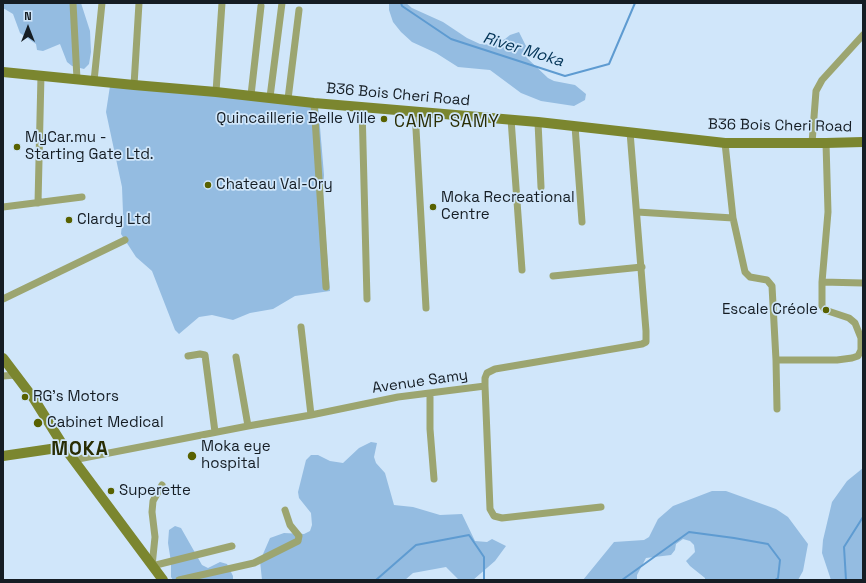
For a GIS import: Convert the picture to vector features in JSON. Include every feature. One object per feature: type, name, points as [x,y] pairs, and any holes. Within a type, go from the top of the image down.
[{"type":"main road","name":"B36 Bois Cheri Road","points":[[3,72],[251,95],[314,103],[538,122],[725,143],[863,142]]},
{"type":"main road","points":[[3,358],[34,399],[73,460],[163,580]]},
{"type":"main road","points":[[3,456],[64,447]]},
{"type":"street","points":[[73,3],[77,79]]},
{"type":"street","points":[[94,81],[102,3]]},
{"type":"street","points":[[134,85],[139,3]]},
{"type":"street","points":[[216,92],[222,3]]},
{"type":"street","points":[[270,97],[282,3]]},
{"type":"street","points":[[251,95],[261,6]]},
{"type":"street","points":[[288,99],[299,10]]},
{"type":"street","points":[[812,143],[816,90],[822,80],[863,35]]},
{"type":"street","points":[[38,203],[41,75]]},
{"type":"street","points":[[314,103],[326,287]]},
{"type":"street","points":[[362,107],[367,298]]},
{"type":"street","points":[[415,111],[426,308]]},
{"type":"street","points":[[511,120],[522,270]]},
{"type":"street","points":[[538,122],[541,187]]},
{"type":"street","points":[[575,126],[582,222]]},
{"type":"street","name":"Avenue Samy","points":[[73,460],[215,432],[312,415],[398,397],[485,386],[485,378],[487,374],[494,369],[642,344],[646,342],[642,267],[630,132]]},
{"type":"street","points":[[725,143],[733,218],[745,272],[750,277],[768,280],[772,286],[777,409]]},
{"type":"street","points":[[776,360],[837,360],[858,356],[861,350],[861,338],[855,323],[849,318],[823,308],[822,282],[828,212],[826,143]]},
{"type":"street","points":[[3,207],[82,197]]},
{"type":"street","points":[[637,212],[733,218]]},
{"type":"street","points":[[3,299],[125,240]]},
{"type":"street","points":[[553,276],[642,267]]},
{"type":"street","points":[[822,282],[863,282]]},
{"type":"street","points":[[301,327],[312,415]]},
{"type":"street","points":[[188,356],[205,355],[215,432]]},
{"type":"street","points":[[236,357],[248,426]]},
{"type":"street","points":[[3,376],[16,375]]},
{"type":"street","points":[[485,386],[490,509],[494,516],[502,518],[601,507]]},
{"type":"street","points":[[430,393],[430,429],[434,479]]},
{"type":"street","points":[[162,485],[153,501],[152,512],[155,538],[152,566],[232,546]]},
{"type":"street","points":[[179,580],[254,563],[298,541],[299,536],[290,525],[285,510]]},
{"type":"shaded area","points":[[3,3],[81,3],[90,31],[91,52],[89,64],[84,69],[72,66],[67,62],[60,44],[43,51],[37,50],[36,44],[20,33],[13,14],[3,8]]},
{"type":"shaded area","points":[[389,3],[406,3],[412,8],[443,22],[467,38],[480,44],[493,45],[510,35],[519,32],[526,46],[524,52],[527,58],[548,78],[554,81],[575,85],[586,94],[585,100],[574,106],[541,101],[521,93],[490,70],[458,67],[436,53],[412,42],[401,32],[393,22],[389,10]]},
{"type":"shaded area","points":[[110,86],[318,103],[324,175],[323,192],[330,291],[295,296],[273,309],[250,313],[233,320],[212,315],[199,317],[179,334],[175,330],[152,271],[136,257],[121,234],[123,213],[122,187],[106,112]]},
{"type":"shaded area","points":[[371,442],[377,443],[374,457],[376,463],[385,473],[394,505],[413,507],[440,515],[462,514],[475,541],[487,542],[492,539],[506,546],[495,561],[473,580],[459,580],[446,567],[413,573],[405,580],[262,580],[260,561],[270,538],[284,533],[304,534],[310,531],[312,525],[311,513],[299,498],[298,492],[306,460],[311,455],[318,455],[330,461],[343,463],[359,448]]},
{"type":"shaded area","points":[[863,468],[863,580],[831,580],[822,553],[823,540],[832,502],[847,481]]},
{"type":"shaded area","points":[[712,491],[726,491],[776,509],[788,517],[808,544],[803,571],[798,580],[705,580],[705,578],[686,561],[695,552],[694,545],[690,541],[683,539],[676,544],[675,550],[671,555],[646,558],[637,575],[637,580],[583,580],[614,542],[644,540],[649,537],[658,519],[673,506]]},
{"type":"shaded area","points":[[175,526],[181,528],[202,565],[208,568],[220,562],[227,564],[233,576],[233,580],[173,580],[171,577],[171,562],[168,543],[169,530]]},
{"type":"waterway","name":"River Moka","points":[[401,3],[402,6],[451,39],[565,76],[609,64],[635,3]]},
{"type":"waterway","points":[[846,580],[844,547],[863,517]]},
{"type":"waterway","points":[[622,580],[689,532],[768,544],[780,560],[778,578],[775,580]]},
{"type":"waterway","points":[[376,580],[416,545],[469,535],[484,557],[484,580]]},
{"type":"place","name":"Quincaillerie Belle Ville","points":[[384,119]]},
{"type":"place","name":"MyCar.mu - Starting Gate Ltd.","points":[[17,147]]},
{"type":"place","name":"Chateau Val-Ory","points":[[208,185]]},
{"type":"place","name":"Moka Recreational Centre","points":[[433,207]]},
{"type":"place","name":"Clardy Ltd","points":[[69,220]]},
{"type":"place","name":"Escale Créole","points":[[826,310]]},
{"type":"place","name":"RG's Motors","points":[[25,397]]},
{"type":"place","name":"Cabinet Medical","points":[[38,423]]},
{"type":"place","name":"Moka eye hospital","points":[[192,456]]},
{"type":"place","name":"Superette","points":[[111,491]]},
{"type":"district","name":"CAMP SAMY","points":[[447,122]]},
{"type":"district","name":"MOKA","points":[[80,450]]}]
